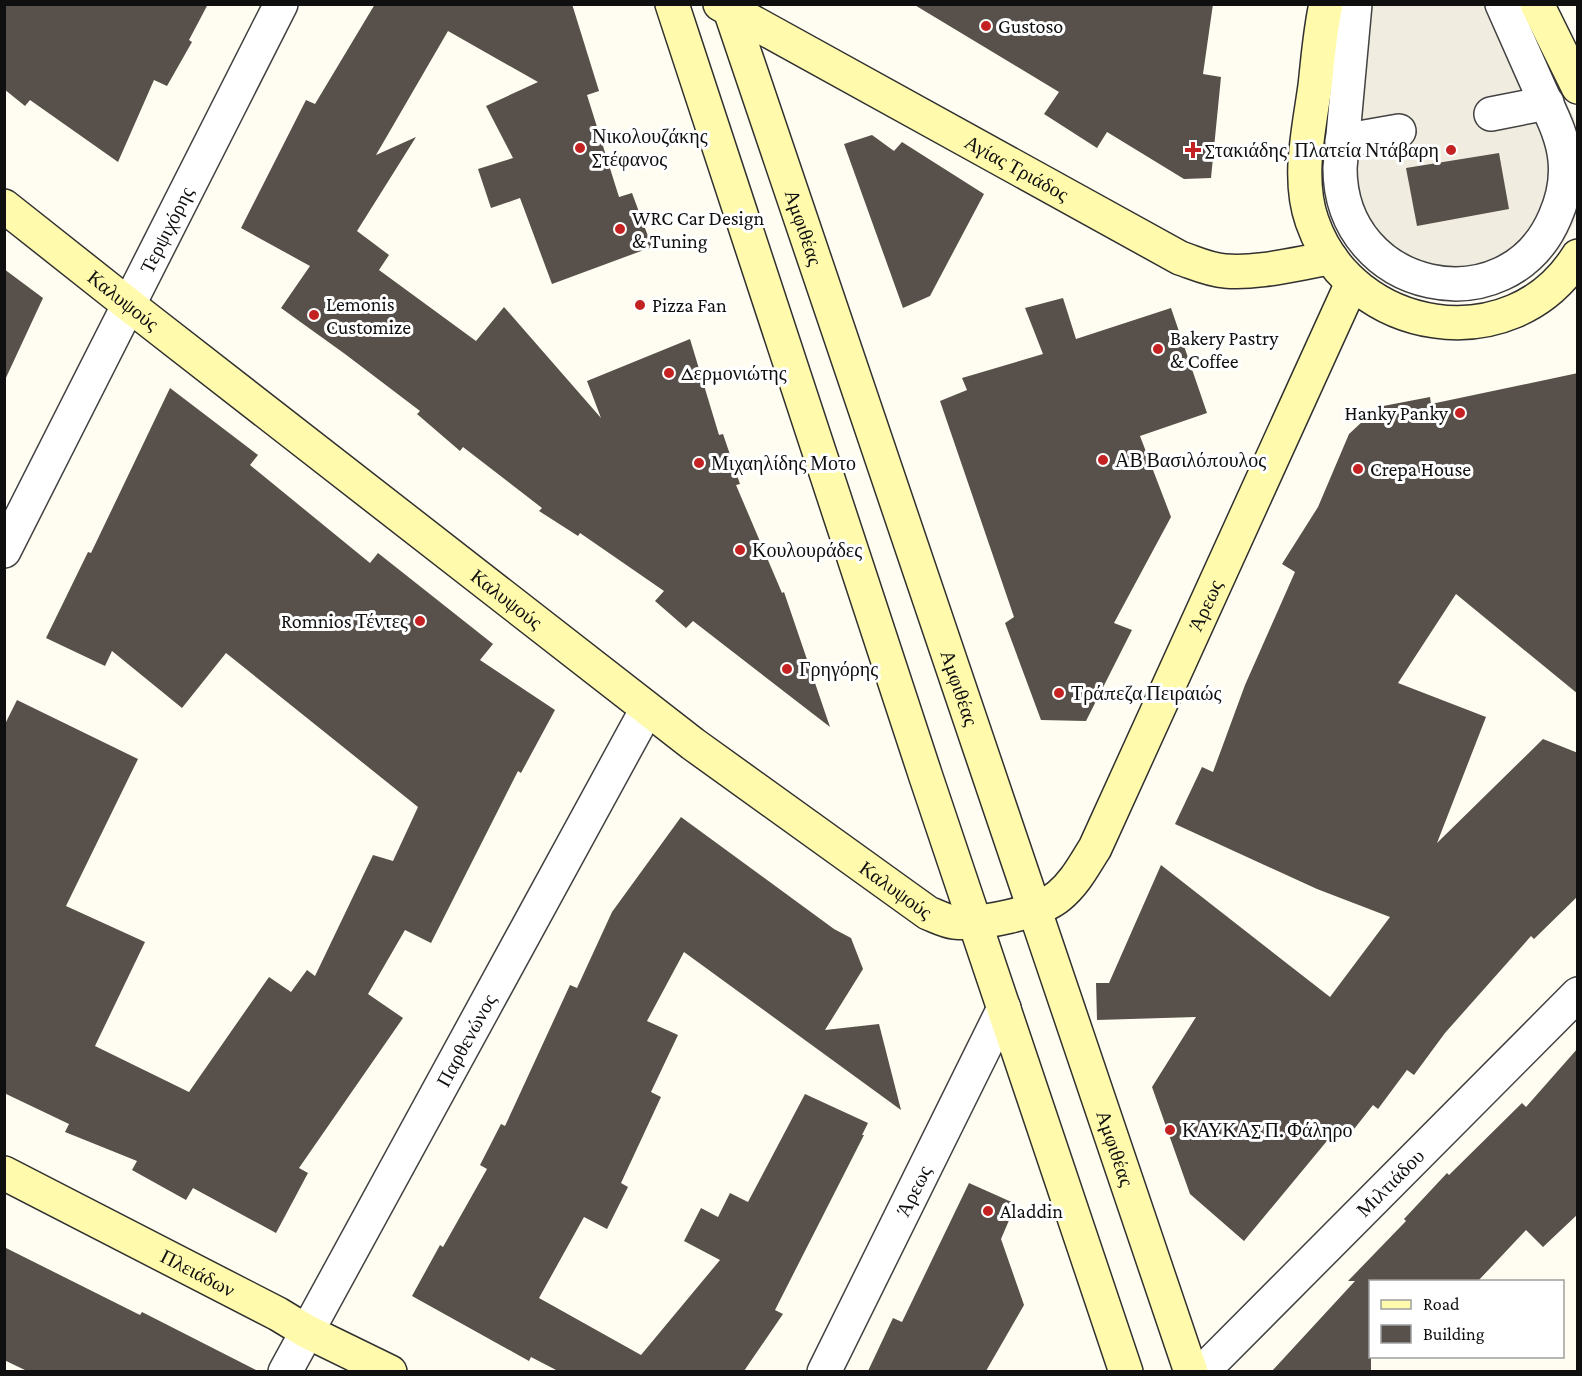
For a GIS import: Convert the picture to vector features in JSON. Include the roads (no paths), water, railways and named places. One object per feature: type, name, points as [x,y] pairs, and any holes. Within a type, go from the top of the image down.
[{"type":"street","name":"Τερψιχόρης","points":[[4,551],[281,4]]},
{"type":"street","points":[[672,4],[1126,1371]]},
{"type":"street","points":[[1326,4],[1306,150],[1305,182],[1312,220],[1322,244],[1352,283],[1377,301],[1405,315],[1436,322],[1468,322],[1504,314],[1532,301],[1557,282],[1578,256]]},
{"type":"street","points":[[1355,4],[1342,141],[1340,180],[1343,198],[1357,232],[1371,249],[1393,267],[1410,276],[1439,283],[1468,283],[1496,276],[1521,261],[1541,241],[1552,225],[1565,189],[1564,150],[1559,132],[1502,4]]},
{"type":"street","points":[[1537,4],[1578,87]]},
{"type":"street","name":"Αγίας Τριάδος","points":[[725,6],[1180,258],[1225,271],[1247,271],[1331,258]]},
{"type":"street","name":"Αμφιθέας","points":[[725,6],[1191,1371]]},
{"type":"street","points":[[1491,114],[1547,104]]},
{"type":"street","points":[[1342,141],[1399,131]]},
{"type":"street","name":"Καλυψούς","points":[[4,206],[647,709],[928,913],[952,922],[975,922],[1035,910]]},
{"type":"street","name":"Άρεως","points":[[1035,910],[1059,896],[1077,876],[1095,848],[1352,283]]},
{"type":"street","name":"Παρθενώνος","points":[[285,1371],[647,709]]},
{"type":"street","name":"Μιλτιάδου","points":[[1202,1371],[1578,994]]},
{"type":"street","name":"Άρεως","points":[[824,1371],[1004,1008]]},
{"type":"street","name":"Πλειάδων","points":[[4,1173],[278,1314],[306,1331],[390,1371]]},
{"type":"place","name":"Gustoso","points":[[986,26]]},
{"type":"place","name":"Νικολουζάκης Στέφανος","points":[[580,148]]},
{"type":"place","name":"Στακιάδης","points":[[1193,150]]},
{"type":"place","name":"Πλατεία Ντάβαρη","points":[[1451,150]]},
{"type":"place","name":"WRC Car Design & Tuning","points":[[620,229]]},
{"type":"place","name":"Pizza Fan","points":[[640,305]]},
{"type":"place","name":"Lemonis Customize","points":[[314,315]]},
{"type":"place","name":"Bakery Pastry & Coffee","points":[[1158,349]]},
{"type":"place","name":"Δερμονιώτης","points":[[669,373]]},
{"type":"place","name":"Hanky Panky","points":[[1460,413]]},
{"type":"place","name":"ΑΒ Βασιλόπουλος","points":[[1103,460]]},
{"type":"place","name":"Μιχαηλίδης Μοτο","points":[[699,463]]},
{"type":"place","name":"Crepa House","points":[[1358,469]]},
{"type":"place","name":"Κουλουράδες","points":[[740,550]]},
{"type":"place","name":"Romnios Τέντες","points":[[420,621]]},
{"type":"place","name":"Γρηγόρης","points":[[787,669]]},
{"type":"place","name":"Τράπεζα Πειραιώς","points":[[1059,693]]},
{"type":"place","name":"ΚΑΥΚΑΣ Π. Φάληρο","points":[[1170,1130]]},
{"type":"place","name":"Aladdin","points":[[988,1211]]}]
